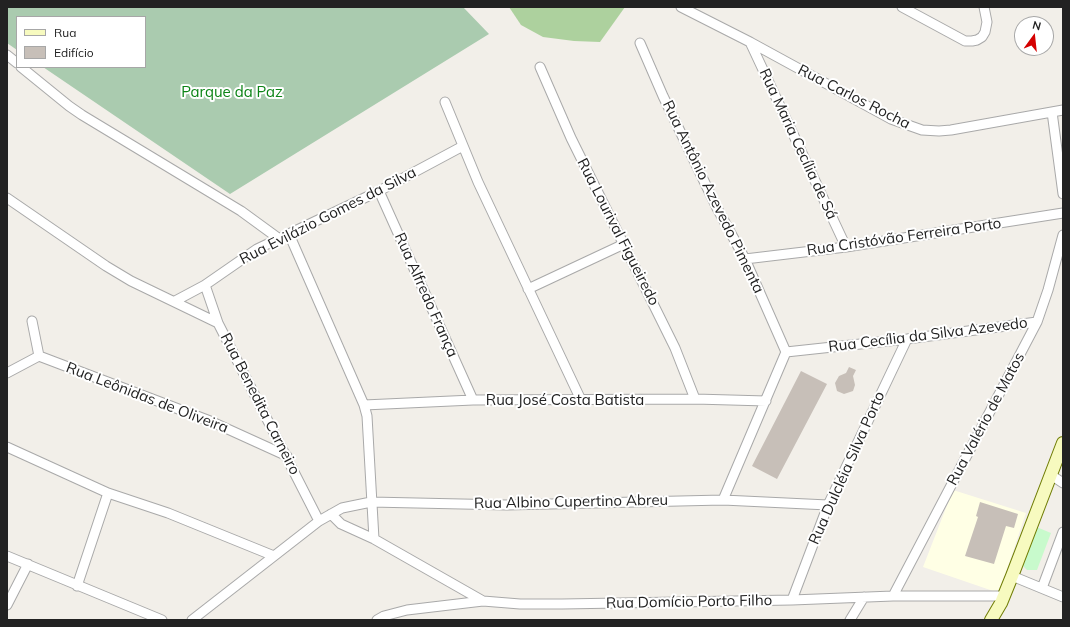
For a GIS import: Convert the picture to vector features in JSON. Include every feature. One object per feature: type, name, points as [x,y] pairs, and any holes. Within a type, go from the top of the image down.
[{"type":"main road","points":[[991,620],[1003,600],[1063,443]]},
{"type":"main road","points":[[1002,620],[1003,600]]},
{"type":"street","name":"Rua Carlos Rocha","points":[[681,7],[750,42],[891,119],[922,130],[951,130],[1063,110]]},
{"type":"street","points":[[902,7],[965,41],[972,41],[978,40],[985,32],[987,22],[984,7]]},
{"type":"street","name":"Rua Maria Cecília de Sá","points":[[750,42],[846,246]]},
{"type":"street","name":"Rua Antônio Azevedo Pimenta","points":[[640,43],[663,96],[713,201],[745,260],[786,352]]},
{"type":"street","points":[[7,55],[16,62]]},
{"type":"street","name":"Rua Lourival Figueiredo","points":[[540,67],[571,138],[675,348],[695,399]]},
{"type":"street","points":[[22,68],[82,115],[241,211],[278,238]]},
{"type":"street","points":[[445,102],[463,146],[528,289],[581,400]]},
{"type":"street","points":[[1052,112],[1063,194]]},
{"type":"street","name":"Rua Evilázio Gomes da Silva","points":[[175,301],[205,286],[257,249],[379,191],[463,146]]},
{"type":"street","name":"Rua Alfredo França","points":[[379,191],[473,400]]},
{"type":"street","points":[[7,198],[106,266],[132,281],[218,323]]},
{"type":"street","name":"Rua Cristóvão Ferreira Porto","points":[[745,260],[1063,213]]},
{"type":"street","points":[[289,234],[364,405],[368,425],[374,539]]},
{"type":"street","name":"Rua Valério de Matos","points":[[893,596],[1036,322],[1048,290],[1063,235]]},
{"type":"street","points":[[528,289],[624,244]]},
{"type":"street","name":"Rua Benedita Carneiro","points":[[205,286],[218,323],[319,521]]},
{"type":"street","points":[[7,373],[39,356],[32,321]]},
{"type":"street","name":"Rua Cecília da Silva Azevedo","points":[[786,352],[907,339],[1036,322]]},
{"type":"street","name":"Rua Dulcléia Silva Porto","points":[[792,600],[828,504],[907,339]]},
{"type":"street","points":[[723,500],[786,352]]},
{"type":"street","name":"Rua Leônidas de Oliveira","points":[[39,356],[210,421],[287,456]]},
{"type":"street","name":"Rua José Costa Batista","points":[[364,405],[473,400],[695,399],[766,401]]},
{"type":"street","points":[[7,447],[108,493],[168,513],[274,556]]},
{"type":"street","points":[[1051,475],[1063,483]]},
{"type":"street","points":[[77,586],[108,493]]},
{"type":"street","name":"Rua Albino Cupertino Abreu","points":[[192,620],[319,521],[342,508],[371,502],[507,505],[723,500],[828,504]]},
{"type":"street","points":[[331,514],[341,524],[374,539],[483,601]]},
{"type":"street","points":[[1042,588],[1063,532]]},
{"type":"street","points":[[7,556],[162,620]]},
{"type":"street","points":[[7,604],[28,564]]},
{"type":"street","points":[[1012,576],[1063,597]]},
{"type":"street","name":"Rua Domício Porto Filho","points":[[377,620],[384,616],[407,610],[483,601],[527,604],[792,600],[893,596],[1003,600]]},
{"type":"street","points":[[850,620],[864,597]]},
{"type":"shaded area","points":[[953,490],[1026,513],[999,593],[923,567]]},
{"type":"green space","name":"Parque da Paz","points":[[7,7],[463,7],[489,34],[230,194],[44,68],[146,68],[146,16],[16,16],[16,49],[7,43]]},
{"type":"green space","points":[[509,7],[625,7],[600,42],[574,41],[543,37],[521,25]]},
{"type":"green space","points":[[1034,526],[1051,533],[1037,570],[1027,570],[1020,563]]},
{"type":"building","points":[[849,367],[856,370],[853,376],[855,385],[853,391],[844,394],[837,391],[835,383],[839,376],[846,373]]},
{"type":"building","points":[[801,371],[827,384],[777,479],[752,466]]},
{"type":"building","points":[[980,502],[1018,514],[1014,528],[1006,526],[994,564],[965,556],[978,517],[976,516]]}]
